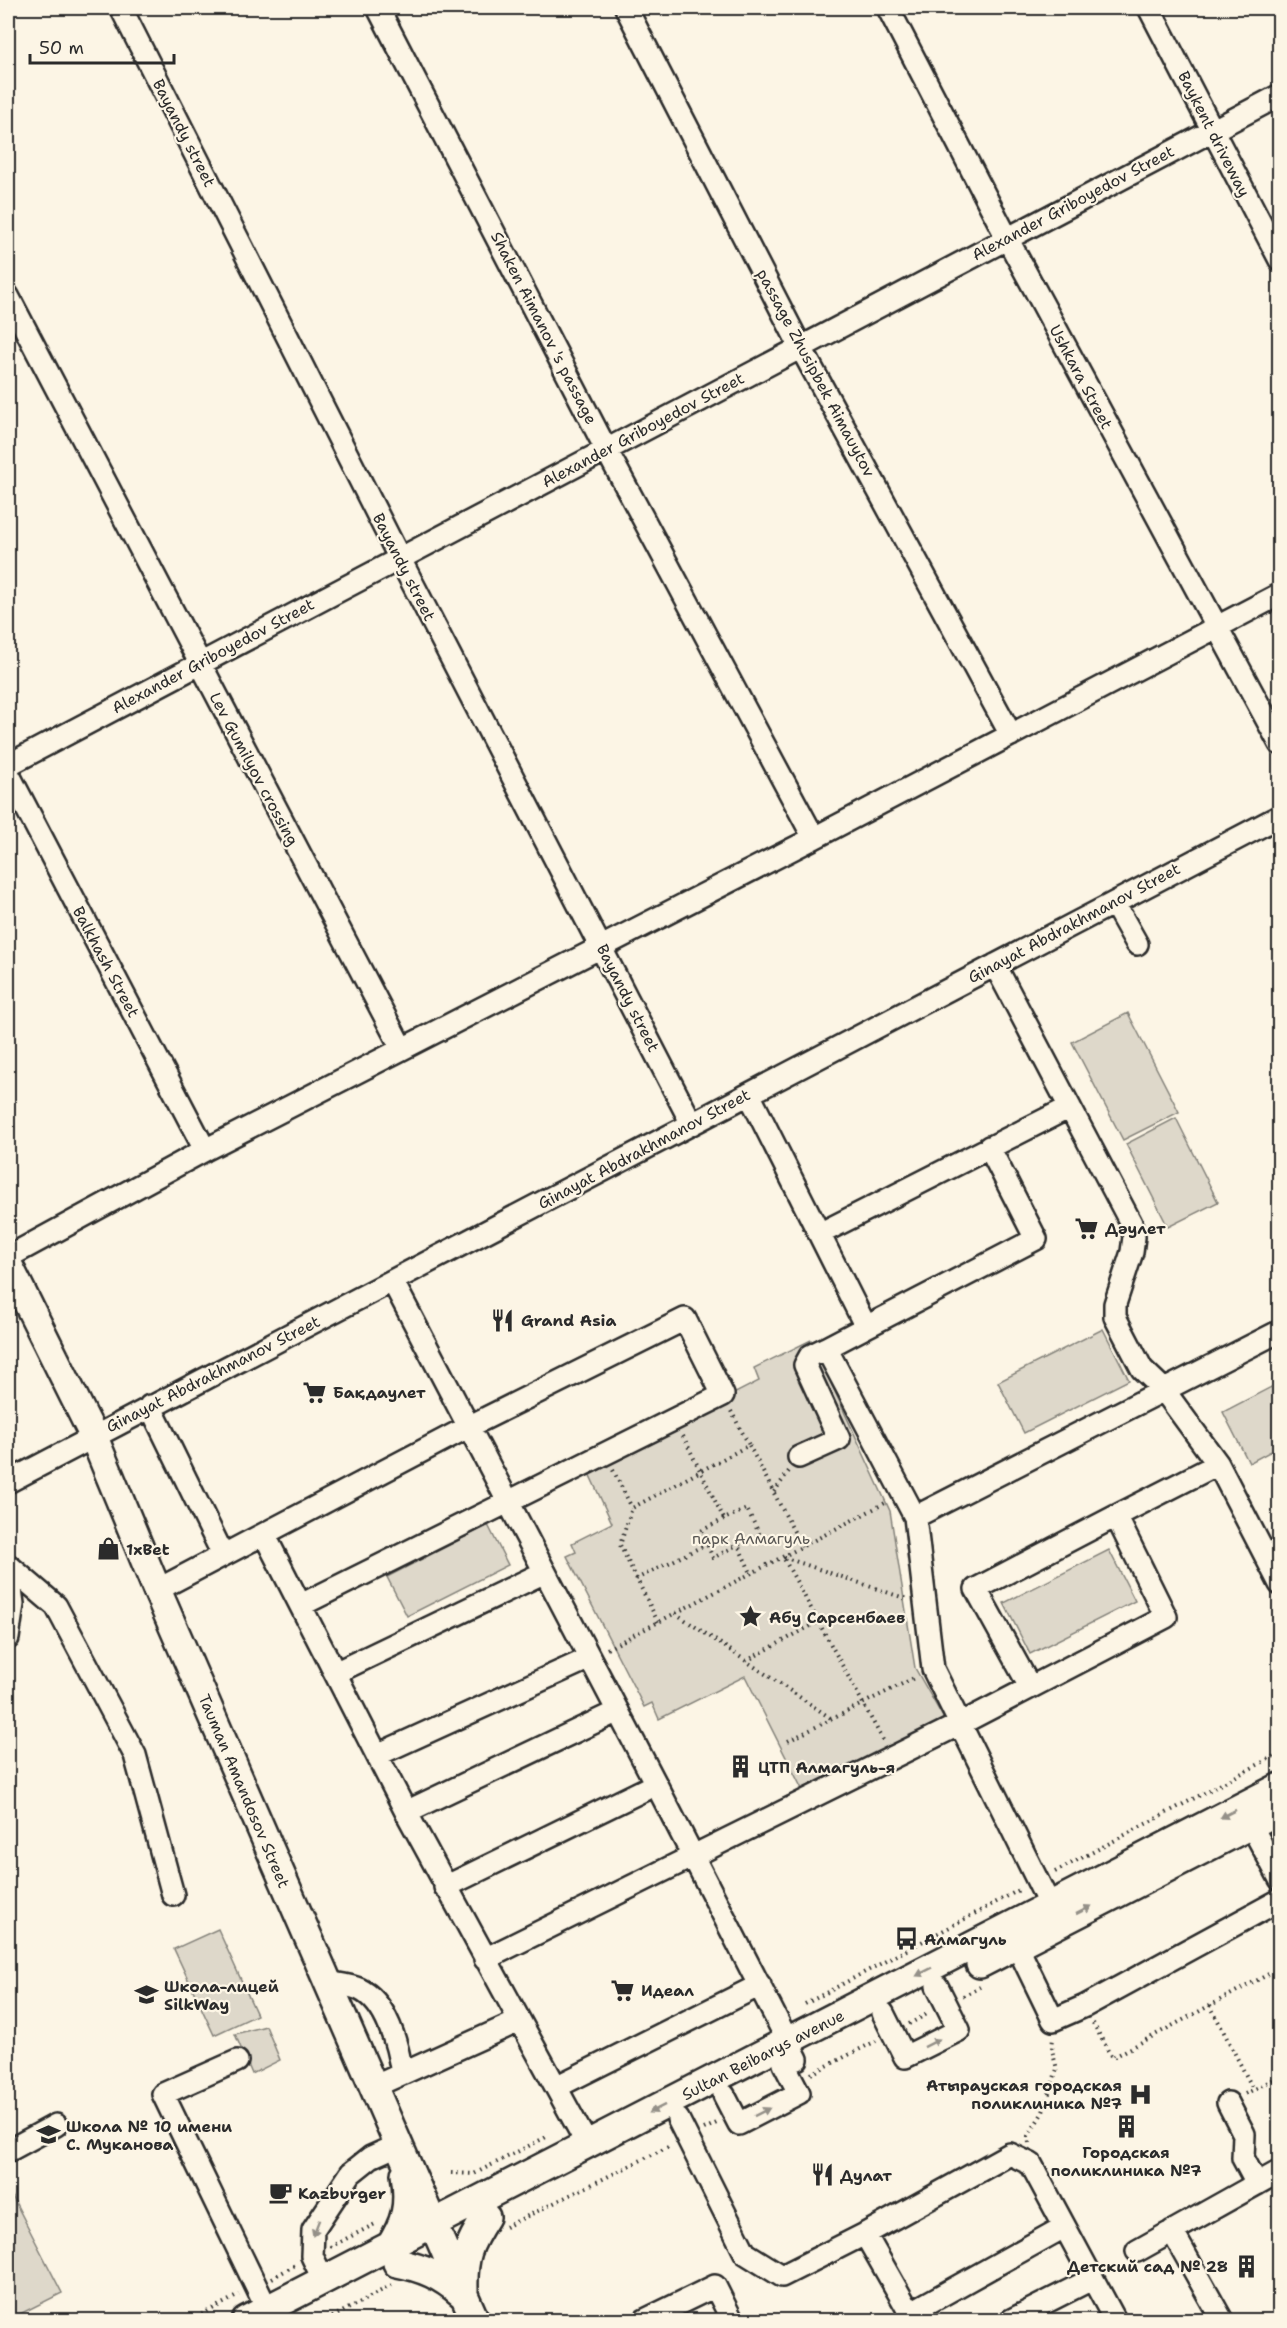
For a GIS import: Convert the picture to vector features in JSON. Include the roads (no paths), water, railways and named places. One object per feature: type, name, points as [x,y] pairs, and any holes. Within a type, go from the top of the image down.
[{"type":"main road","name":"Tauman Amandosov Street","points":[[8,1264],[93,1436],[157,1590],[470,2309]]},
{"type":"main road","name":"Sultan Beibarys avenue","points":[[266,2317],[394,2264],[436,2232],[678,2119],[724,2095],[786,2046],[883,2013],[1017,1946],[1054,1914],[1280,1787]]},
{"type":"main road","name":"Sultan Beibarys avenue","points":[[482,2209],[581,2133],[786,2046],[1054,1914],[1280,1810]]},
{"type":"main road","points":[[400,2150],[431,2188],[451,2199],[482,2209],[465,2257],[470,2309]]},
{"type":"main road","points":[[400,2150],[409,2198],[394,2264],[423,2268],[443,2278],[470,2309]]},
{"type":"main road","name":"Sultan Beibarys avenue","points":[[266,2317],[324,2281],[394,2264]]},
{"type":"street","name":"Bayandy street","points":[[121,8],[400,559],[692,1124]]},
{"type":"street","name":"Shaken Aimanov 's passage","points":[[378,8],[607,451],[814,838]]},
{"type":"street","name":"passage Zhusipbek Aimauytov","points":[[626,8],[800,346],[1011,735]]},
{"type":"street","name":"Ushkara Street","points":[[888,8],[1007,238],[1280,744]]},
{"type":"street","name":"Baykent driveway","points":[[1149,8],[1280,260]]},
{"type":"street","name":"Alexander Griboyedov Street","points":[[8,765],[1280,95]]},
{"type":"street","name":"Lev Gumilyov crossing","points":[[8,296],[198,664],[402,1049]]},
{"type":"street","points":[[8,1257],[205,1150],[814,838],[1280,594]]},
{"type":"street","name":"Balkhash Street","points":[[8,773],[205,1150]]},
{"type":"street","name":"Ginayat Abdrakhmanov Street","points":[[8,1482],[1280,816]]},
{"type":"street","points":[[1114,903],[1137,944]]},
{"type":"street","points":[[995,965],[1131,1223],[1134,1237],[1132,1252],[1115,1304],[1115,1317],[1142,1369],[1163,1389],[1218,1464],[1276,1570]]},
{"type":"street","points":[[749,1094],[866,1327]]},
{"type":"street","points":[[820,1233],[1070,1107]]},
{"type":"street","points":[[799,1457],[839,1439],[805,1365],[810,1356],[1036,1239],[989,1148]]},
{"type":"street","points":[[393,1282],[693,1855],[760,1986],[786,2046]]},
{"type":"street","points":[[157,1590],[468,1427],[685,1319],[723,1395],[301,1605]]},
{"type":"street","points":[[915,1517],[1280,1331]]},
{"type":"street","points":[[826,1348],[915,1517],[933,1669],[1054,1914]]},
{"type":"street","points":[[150,1406],[223,1555]]},
{"type":"street","points":[[1030,1687],[976,1588],[1218,1464]]},
{"type":"street","points":[[485,1959],[960,1724],[1166,1617],[1116,1516]]},
{"type":"street","points":[[264,1534],[337,1672],[405,1812],[581,2133]]},
{"type":"street","points":[[8,1566],[13,1604],[8,1638]]},
{"type":"street","points":[[8,1566],[56,1606],[135,1755],[173,1895]]},
{"type":"street","points":[[337,1672],[545,1572]]},
{"type":"street","points":[[378,1755],[590,1658]]},
{"type":"street","points":[[405,1812],[618,1711]]},
{"type":"street","points":[[445,1887],[656,1784]]},
{"type":"street","points":[[1251,1825],[1280,1879]]},
{"type":"street","points":[[1017,1946],[1053,2020],[1084,2006],[1280,1900]]},
{"type":"street","points":[[327,1982],[360,1989],[378,2003],[399,2054],[402,2074]]},
{"type":"street","points":[[556,2087],[760,1986]]},
{"type":"street","points":[[883,2013],[905,2057],[959,2030],[937,1986]]},
{"type":"street","points":[[373,2087],[519,2021]]},
{"type":"street","points":[[237,2061],[163,2094],[266,2317]]},
{"type":"street","points":[[1228,2103],[1244,2134],[1243,2158],[1257,2184]]},
{"type":"street","points":[[678,2119],[745,2253],[782,2276],[866,2234],[1010,2154],[1031,2164],[1115,2320]]},
{"type":"street","points":[[8,2151],[56,2125]]},
{"type":"street","points":[[324,2281],[312,2256],[313,2230],[351,2173],[371,2157],[400,2150]]},
{"type":"street","points":[[1137,2251],[1280,2171]]},
{"type":"street","points":[[866,2234],[912,2317],[1064,2227]]},
{"type":"street","points":[[1172,2231],[1222,2320]]},
{"type":"street","points":[[1011,2320],[1092,2279]]},
{"type":"street","points":[[645,2320],[715,2286],[732,2320]]},
{"type":"place","name":"Дәулет","points":[[1087,1228]]},
{"type":"place","name":"Grand Asia","points":[[503,1320]]},
{"type":"place","name":"Бақдаулет","points":[[315,1392]]},
{"type":"place","name":"1xBet","points":[[108,1549]]},
{"type":"place","name":"Абу Сарсенбаев","points":[[751,1617]]},
{"type":"place","name":"ЦТП Алмагуль-я","points":[[740,1767]]},
{"type":"place","name":"Алмагуль","points":[[906,1939]]},
{"type":"place","name":"Идеал","points":[[623,1990]]},
{"type":"place","name":"Школа-лицей SilkWay","points":[[146,1995]]},
{"type":"place","name":"Атырауская городская поликлиника №7","points":[[1140,2094]]},
{"type":"place","name":"Городская поликлиника №7","points":[[1126,2127]]},
{"type":"place","name":"Школа № 10 имени С. Муканова","points":[[48,2135]]},
{"type":"place","name":"Дулат","points":[[822,2175]]},
{"type":"place","name":"Kazburger","points":[[280,2193]]},
{"type":"place","name":"Детский сад № 28","points":[[1246,2266]]},
{"type":"park label","name":"парк Алмагуль","points":[[751,1538]]}]
